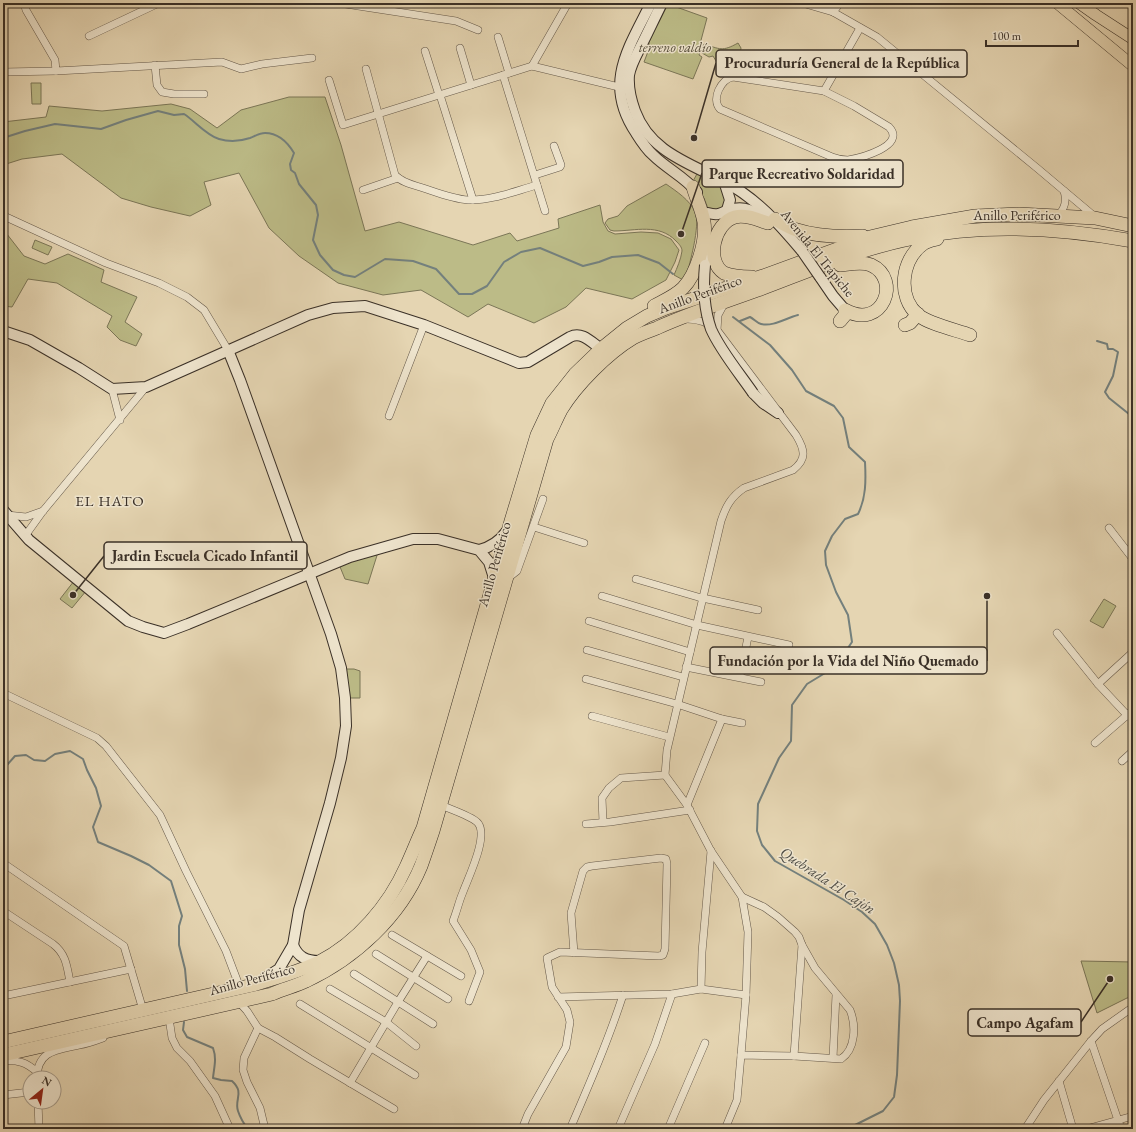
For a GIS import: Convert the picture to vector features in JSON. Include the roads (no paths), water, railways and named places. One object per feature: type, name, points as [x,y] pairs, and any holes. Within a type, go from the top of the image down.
[{"type":"highway","points":[[605,346],[617,329],[682,289],[690,279],[702,250],[705,223],[691,185]]},
{"type":"highway","name":"Anillo Periférico","points":[[3,1042],[142,1010],[239,994],[272,994],[305,982],[339,963],[361,946],[390,917],[407,893],[420,867],[441,805],[500,579],[510,521],[537,435],[552,403],[575,374],[605,346],[632,325],[666,308],[879,235],[912,227],[975,216],[1019,214],[1098,218],[1133,226]]},
{"type":"highway","points":[[1098,218],[1133,215]]},
{"type":"highway","points":[[763,276],[734,276],[724,272],[717,266],[714,253],[715,241],[719,229],[729,219],[736,216],[746,216],[771,221],[811,234],[849,237],[879,235]]},
{"type":"highway","name":"Anillo Periférico","points":[[3,1055],[169,1018],[239,994],[253,985],[286,976],[319,962],[333,954],[352,939],[369,922],[383,905],[406,868],[423,828],[500,579],[547,439],[562,409],[583,381],[606,358],[632,338],[679,318],[822,271],[874,248],[914,238],[956,232],[1002,229],[1047,229],[1133,241]]},
{"type":"highway","points":[[956,232],[924,244],[913,254],[908,261],[905,270],[904,292],[909,304],[926,320],[970,335]]},
{"type":"highway","points":[[1082,233],[1133,250]]},
{"type":"highway","points":[[822,271],[866,264],[878,269],[886,282],[887,289],[885,299],[875,312],[860,316],[843,315]]},
{"type":"highway","points":[[905,325],[910,323],[918,314]]},
{"type":"main road","points":[[1057,3],[1133,66]]},
{"type":"main road","points":[[1079,3],[1133,39]]},
{"type":"street","points":[[24,3],[26,10],[55,60],[56,71]]},
{"type":"street","points":[[89,36],[159,3]]},
{"type":"street","points":[[340,3],[456,21],[478,30]]},
{"type":"street","points":[[532,66],[568,3]]},
{"type":"street","name":"Avenida El Trapiche","points":[[651,3],[627,52],[620,76],[639,121],[650,137],[664,150],[698,170],[724,181],[756,202],[771,221],[822,271],[843,315]]},
{"type":"street","name":"Avenida El Trapiche","points":[[662,3],[634,61],[625,88],[623,105],[629,123],[652,155],[691,185],[700,196],[708,214],[710,227],[709,242],[704,265],[705,297],[708,317],[712,330],[720,345],[753,393],[763,403],[778,413]]},
{"type":"street","points":[[802,3],[833,12],[884,43],[1098,218]]},
{"type":"street","points":[[833,12],[840,3]]},
{"type":"street","points":[[824,91],[860,28]]},
{"type":"street","points":[[498,37],[506,74],[545,211]]},
{"type":"street","points":[[460,48],[471,85]]},
{"type":"street","points":[[425,51],[473,200]]},
{"type":"street","points":[[3,72],[56,71],[222,62],[241,69],[262,64],[312,58]]},
{"type":"street","points":[[155,65],[157,85],[162,92],[174,94],[204,94]]},
{"type":"street","points":[[329,80],[343,125],[532,66],[625,88]]},
{"type":"street","points":[[366,69],[395,175],[398,178],[413,185],[453,197],[473,200],[494,197],[537,185]]},
{"type":"street","points":[[733,77],[824,91],[854,106],[889,127],[893,135],[890,143],[882,149],[851,159],[836,159],[728,113],[720,109],[716,103],[716,98],[721,86],[728,78],[733,77]]},
{"type":"street","points":[[534,175],[561,166],[554,146]]},
{"type":"street","points":[[691,185],[692,175],[698,170]]},
{"type":"street","points":[[363,190],[398,178]]},
{"type":"street","points":[[724,181],[730,200],[727,210]]},
{"type":"street","points":[[1058,216],[1066,202],[1064,190]]},
{"type":"street","points":[[708,214],[721,214],[727,210],[744,207],[755,211],[771,221]]},
{"type":"street","points":[[6,217],[106,263],[159,283],[187,297],[204,310],[228,350],[240,380],[331,634],[341,668],[345,698],[346,726],[340,764],[304,891],[293,945],[279,969],[253,985]]},
{"type":"street","points":[[717,330],[718,315],[725,302]]},
{"type":"street","points":[[3,331],[16,334],[30,340],[112,389],[146,387],[308,315],[333,308],[365,306],[424,325],[519,363],[528,362],[576,335],[605,346]]},
{"type":"street","points":[[679,318],[704,321],[717,330],[801,443],[804,455],[802,461],[792,470],[744,488],[729,502],[721,521],[667,750],[665,775],[689,807],[711,851],[742,897],[748,932],[746,995],[737,1100],[725,1129]]},
{"type":"street","points":[[389,416],[424,325]]},
{"type":"street","points":[[25,536],[43,511],[146,387]]},
{"type":"street","points":[[112,389],[120,420]]},
{"type":"street","points":[[479,550],[500,579],[517,571],[543,499]]},
{"type":"street","points":[[5,513],[26,517],[43,511]]},
{"type":"street","points":[[5,513],[25,536],[108,606],[128,621],[164,633],[350,557],[413,539],[438,539],[479,550],[488,548],[496,543],[507,530],[510,521]]},
{"type":"street","points":[[534,526],[584,543]]},
{"type":"street","points":[[1109,528],[1133,560]]},
{"type":"street","points":[[636,580],[703,599],[758,610]]},
{"type":"street","points":[[602,596],[697,625],[789,646]]},
{"type":"street","points":[[589,621],[690,652]]},
{"type":"street","points":[[1057,633],[1098,684],[1130,717]]},
{"type":"street","points":[[741,672],[748,637]]},
{"type":"street","points":[[587,650],[683,677]]},
{"type":"street","points":[[1098,684],[1133,652]]},
{"type":"street","points":[[686,667],[761,682]]},
{"type":"street","points":[[586,679],[677,704],[722,719],[742,723]]},
{"type":"street","points":[[3,693],[97,738],[106,746],[160,815],[226,951],[239,994],[247,1011],[258,1028],[394,1109]]},
{"type":"street","points":[[1095,743],[1130,717],[1133,710]]},
{"type":"street","points":[[592,716],[669,737]]},
{"type":"street","points":[[689,807],[722,719]]},
{"type":"street","points":[[1122,761],[1133,751]]},
{"type":"street","points":[[603,822],[602,798],[609,788],[621,778],[665,775]]},
{"type":"street","points":[[441,805],[477,822],[481,828],[480,844],[472,873],[462,894],[453,921],[471,950],[480,972],[469,1001]]},
{"type":"street","points":[[586,824],[689,807]]},
{"type":"street","points":[[701,989],[702,952],[711,851]]},
{"type":"street","points":[[522,1129],[528,1114],[566,1047],[570,1022],[567,1010],[552,987],[547,958],[560,952],[574,953],[659,956],[663,955],[665,949],[666,926],[666,859],[661,858],[592,866],[587,867],[583,871],[571,913],[574,953]]},
{"type":"street","points":[[3,863],[124,946],[142,1010]]},
{"type":"street","points":[[741,1055],[841,1059],[847,1055],[852,1043],[854,1030],[850,1010],[836,995],[816,968],[795,932],[764,907],[742,897]]},
{"type":"street","points":[[3,911],[60,949],[65,957],[70,982]]},
{"type":"street","points":[[392,935],[461,976]]},
{"type":"street","points":[[293,945],[295,951],[304,959],[319,962]]},
{"type":"street","points":[[794,1056],[802,945]]},
{"type":"street","points":[[376,954],[448,999]]},
{"type":"street","points":[[350,1083],[427,956]]},
{"type":"street","points":[[3,996],[131,969]]},
{"type":"street","points":[[354,974],[433,1024]]},
{"type":"street","points":[[330,989],[386,1022],[416,1046]]},
{"type":"street","points":[[558,997],[672,994],[701,989],[746,995]]},
{"type":"street","points":[[618,1129],[655,1044],[672,994]]},
{"type":"street","points":[[570,1129],[599,1059],[623,995]]},
{"type":"street","points":[[833,1058],[836,995]]},
{"type":"street","points":[[300,1004],[415,1074]]},
{"type":"street","points":[[1025,1129],[1044,1100],[1102,1029],[1133,1007]]},
{"type":"street","points":[[169,1018],[172,1038],[177,1048],[190,1061],[215,1096],[230,1129]]},
{"type":"street","points":[[38,1070],[41,1061],[51,1052],[88,1043],[105,1037],[122,1028]]},
{"type":"street","points":[[258,1028],[244,1058],[243,1070],[247,1082],[260,1108],[265,1129]]},
{"type":"street","points":[[1092,1041],[1121,1129]]},
{"type":"street","points":[[668,1129],[705,1043]]},
{"type":"street","points":[[3,1061],[20,1061],[30,1066],[33,1070]]},
{"type":"street","points":[[1059,1081],[1073,1129]]},
{"type":"street","points":[[3,1095],[22,1093]]},
{"type":"street","points":[[38,1110],[39,1129]]},
{"type":"street","points":[[1086,1129],[1133,1116]]},
{"type":"waterway","points":[[3,138],[55,124],[101,129],[158,111],[174,115],[184,114],[214,137],[223,140],[243,140],[263,133],[270,133],[286,142],[294,153],[290,164],[291,170],[295,173],[299,184],[316,205],[318,215],[313,240],[320,255],[333,270],[344,275],[355,277],[385,259],[413,261],[436,269],[459,294],[472,294],[487,286],[504,262],[521,252],[540,248],[583,266],[612,257],[638,255],[659,263],[673,274]]},
{"type":"waterway","points":[[740,321],[750,317],[766,325],[780,322],[798,315]]},
{"type":"waterway","name":"Quebrada El Cajón","points":[[733,317],[770,345],[792,370],[806,391],[834,406],[843,418],[849,447],[865,462],[865,489],[861,508],[858,514],[845,519],[832,536],[825,551],[826,565],[836,592],[848,615],[852,642],[835,667],[807,684],[792,705],[791,741],[779,758],[758,804],[757,831],[762,845],[775,861],[844,900],[862,912],[875,924],[887,945],[894,963],[899,985],[900,1001],[897,1075],[894,1097],[883,1111],[847,1129]]},
{"type":"waterway","points":[[1097,341],[1107,344],[1108,349],[1113,349],[1118,352],[1113,376],[1105,392],[1109,398],[1129,414],[1133,422]]},
{"type":"waterway","points":[[1133,458],[1133,467]]},
{"type":"waterway","points":[[3,766],[7,765],[15,756],[26,755],[34,760],[45,761],[55,754],[70,751],[83,759],[96,788],[101,806],[93,827],[98,842],[149,865],[171,881],[182,916],[179,926],[179,945],[185,969],[187,991]]},
{"type":"waterway","points":[[184,1022],[183,1030],[187,1037],[213,1048],[215,1059],[213,1078],[232,1081],[236,1085],[239,1093],[237,1103],[238,1111],[248,1129]]},
{"type":"place","name":"Procuraduría General de la República","points":[[694,138]]},
{"type":"place","name":"Parque Recreativo Soldaridad","points":[[681,234]]},
{"type":"place","name":"Jardin Escuela Cicado Infantil","points":[[73,595]]},
{"type":"place","name":"Fundación por la Vida del Niño Quemado","points":[[987,596]]},
{"type":"place","name":"Campo Agafam","points":[[1110,979]]},
{"type":"district","name":"EL HATO","points":[[110,500]]},
{"type":"park label","name":"terreno valdío","points":[[675,47]]}]
